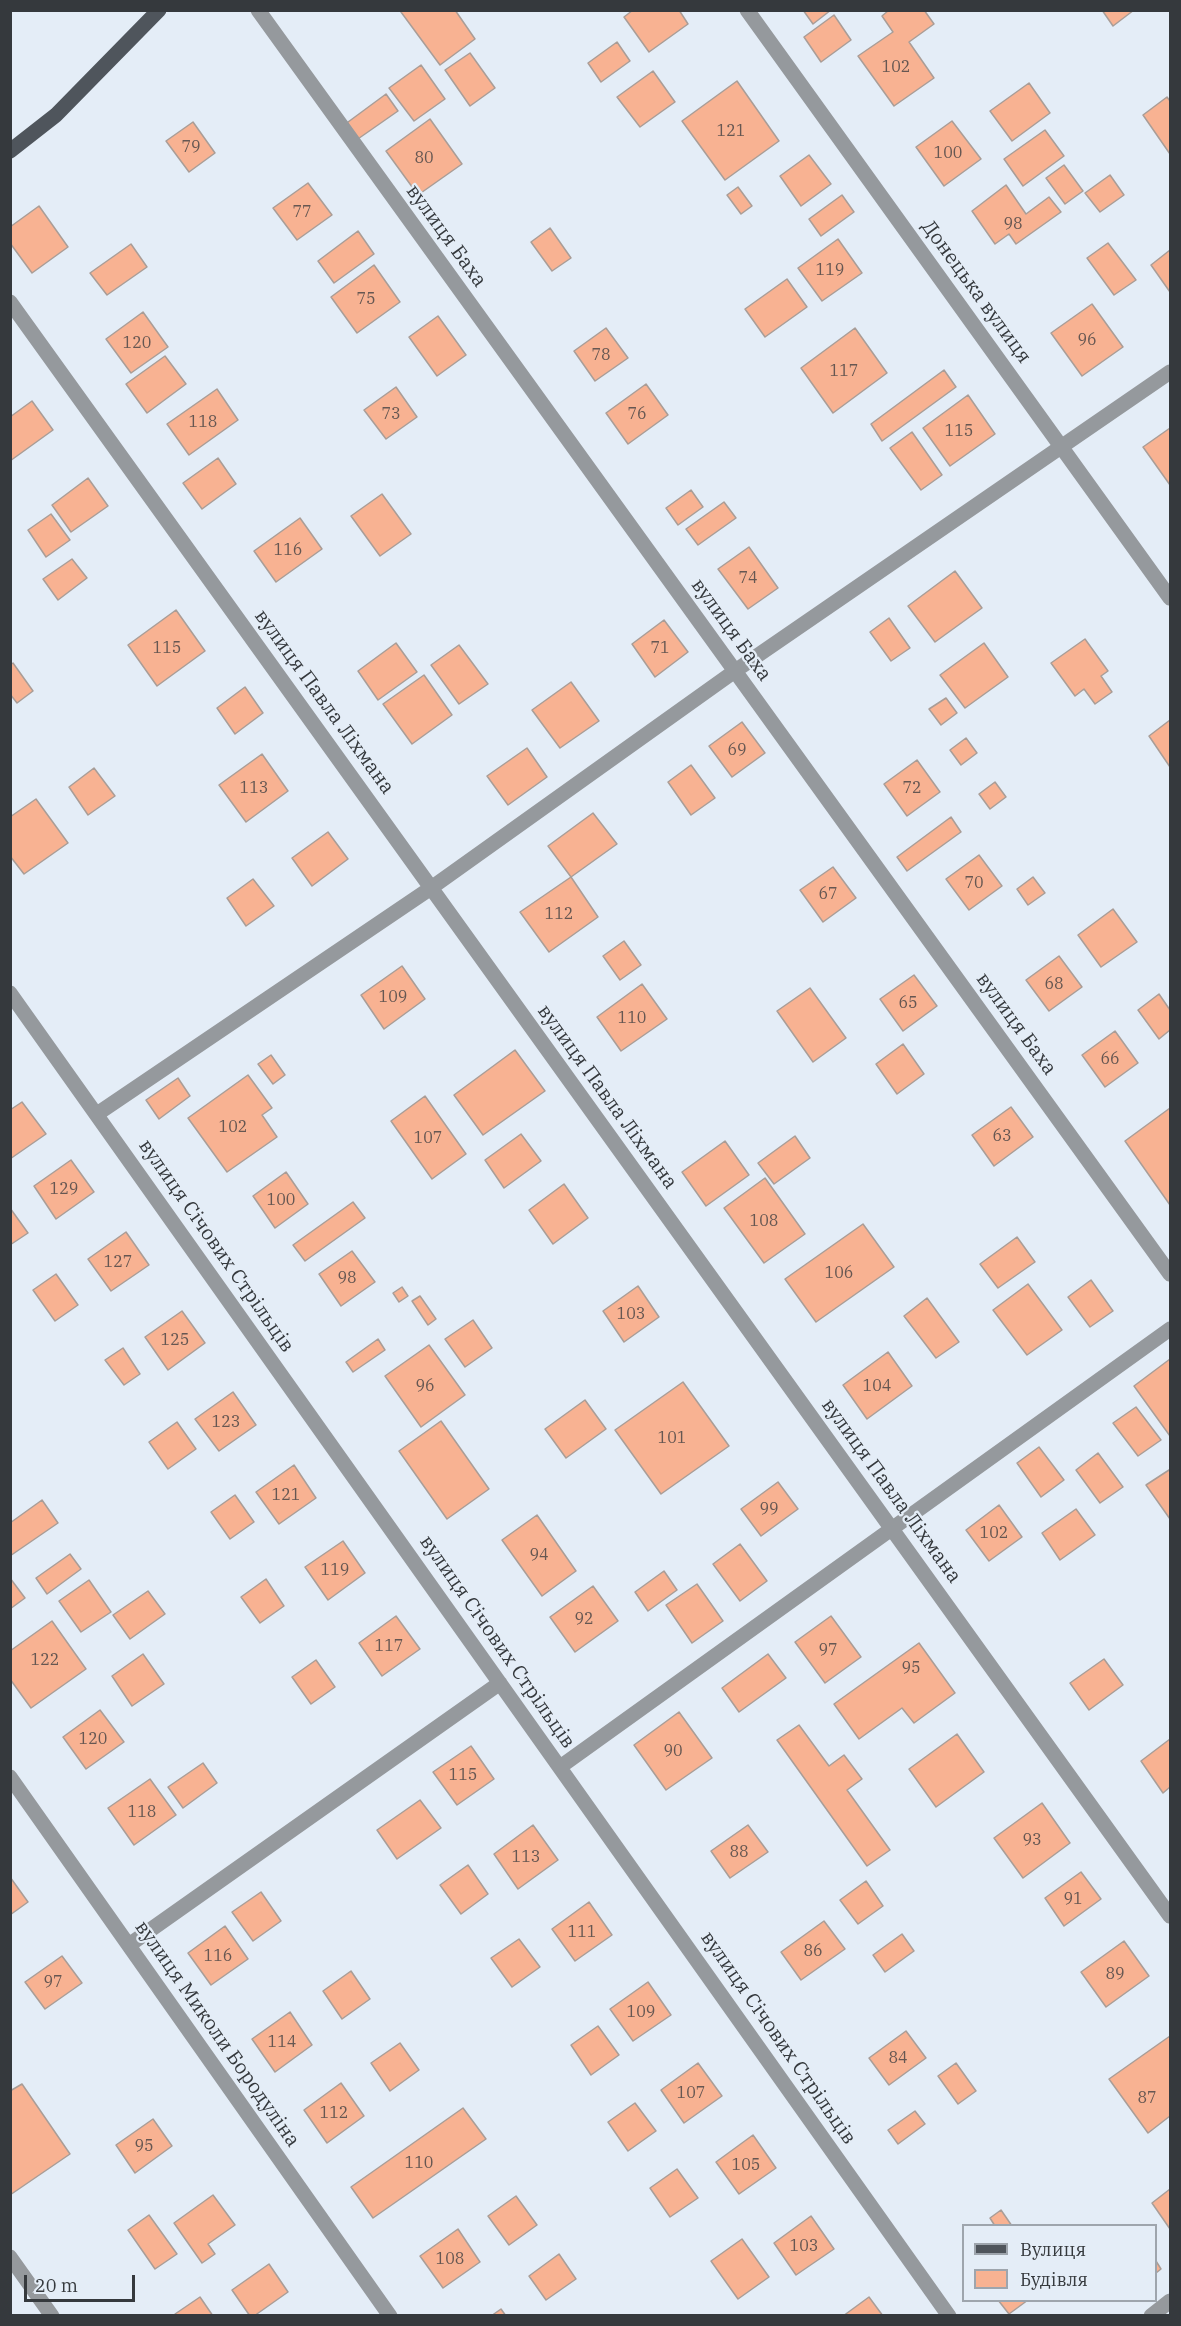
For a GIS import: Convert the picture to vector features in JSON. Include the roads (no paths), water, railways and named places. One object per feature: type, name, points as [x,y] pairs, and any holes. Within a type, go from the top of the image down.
[{"type":"main road","points":[[10,151],[56,116],[159,10]]},
{"type":"street","name":"вулиця Баха","points":[[258,10],[1170,1274]]},
{"type":"street","name":"Донецька вулиця","points":[[747,10],[1170,598]]},
{"type":"street","name":"вулиця Павла Ліхмана","points":[[10,302],[1170,1916]]},
{"type":"street","points":[[97,1114],[431,888],[735,671],[1170,372]]},
{"type":"street","name":"вулиця Січових Стрільців","points":[[10,993],[949,2316]]},
{"type":"street","points":[[560,1767],[1170,1329]]},
{"type":"street","points":[[129,1945],[500,1683]]},
{"type":"street","name":"вулиця Миколи Бородуліна","points":[[10,1777],[390,2316]]},
{"type":"street","points":[[10,2257],[52,2316]]},
{"type":"street","points":[[1151,2316],[1170,2301]]}]
